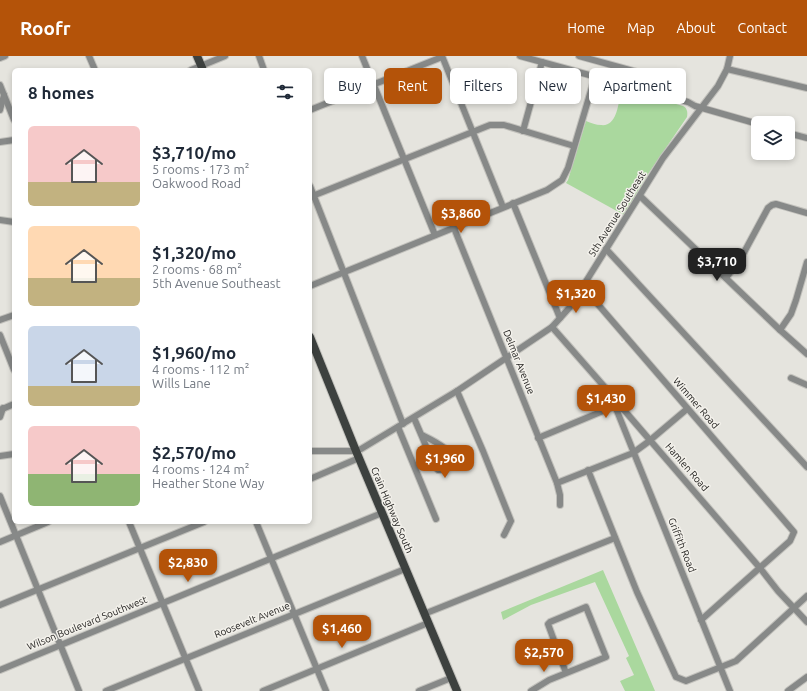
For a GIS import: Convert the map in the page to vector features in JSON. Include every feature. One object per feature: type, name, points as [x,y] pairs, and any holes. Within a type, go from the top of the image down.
[{"type":"main road","points":[[197,56],[202,68]]},
{"type":"main road","name":"Crain Highway South","points":[[312,342],[405,569],[457,691]]},
{"type":"street","points":[[0,58],[5,56]]},
{"type":"street","points":[[89,56],[94,68]]},
{"type":"street","points":[[202,68],[226,56]]},
{"type":"street","points":[[259,56],[263,68]]},
{"type":"street","points":[[362,56],[367,68]]},
{"type":"street","points":[[376,84],[442,56],[503,207]]},
{"type":"street","points":[[520,56],[589,76]]},
{"type":"street","points":[[579,56],[623,68]]},
{"type":"street","name":"5th Avenue Southeast","points":[[312,478],[358,455],[552,327],[570,307],[667,153],[718,86],[727,69],[730,56]]},
{"type":"street","points":[[523,131],[542,62]]},
{"type":"street","points":[[727,69],[807,88]]},
{"type":"street","points":[[0,85],[12,115]]},
{"type":"street","points":[[376,90],[435,235]]},
{"type":"street","points":[[312,285],[547,190],[560,182],[564,177],[570,162],[589,94]]},
{"type":"street","points":[[0,110],[4,95]]},
{"type":"street","points":[[686,101],[702,108],[751,122]]},
{"type":"street","points":[[312,109],[325,104]]},
{"type":"street","points":[[404,424],[344,272],[312,197],[488,126],[498,125],[574,146]]},
{"type":"street","points":[[795,135],[807,138]]},
{"type":"street","points":[[0,142],[12,140]]},
{"type":"street","points":[[640,196],[807,354]]},
{"type":"street","points":[[514,203],[560,318]]},
{"type":"street","points":[[726,278],[741,258],[768,208],[776,204],[807,213]]},
{"type":"street","points":[[0,220],[12,222]]},
{"type":"street","name":"Delmar Avenue","points":[[454,228],[557,483],[560,495],[560,506]]},
{"type":"street","points":[[606,249],[807,467]]},
{"type":"street","points":[[780,330],[791,314],[807,262]]},
{"type":"street","name":"Wimmer Road","points":[[583,287],[794,532],[790,541],[760,568]]},
{"type":"street","points":[[0,320],[12,316]]},
{"type":"street","name":"Hamlen Road","points":[[552,327],[609,392],[615,406],[624,410],[760,568],[777,590],[807,622]]},
{"type":"street","points":[[0,336],[12,365]]},
{"type":"street","points":[[791,378],[807,386]]},
{"type":"street","points":[[457,391],[511,521],[504,535]]},
{"type":"street","points":[[0,417],[2,409],[12,405]]},
{"type":"street","points":[[538,438],[615,406]]},
{"type":"street","name":"Griffith Road","points":[[615,406],[730,691]]},
{"type":"street","points":[[557,483],[633,452],[688,409]]},
{"type":"street","points":[[414,418],[438,470],[442,470],[450,466],[453,458],[447,451],[437,442],[422,435]]},
{"type":"street","points":[[398,428],[436,519]]},
{"type":"street","points":[[312,451],[358,455]]},
{"type":"street","points":[[0,456],[12,454]]},
{"type":"street","points":[[588,470],[637,592],[676,677],[686,681],[736,660],[807,596]]},
{"type":"street","points":[[0,496],[79,691]]},
{"type":"street","name":"Wilson Boulevard Southwest","points":[[0,670],[382,513]]},
{"type":"street","points":[[0,542],[43,524]]},
{"type":"street","points":[[131,524],[162,604],[199,691]]},
{"type":"street","points":[[0,605],[199,524]]},
{"type":"street","points":[[257,524],[326,691]]},
{"type":"street","points":[[424,614],[615,538]]},
{"type":"street","points":[[701,620],[760,568]]},
{"type":"street","name":"Roosevelt Avenue","points":[[106,691],[405,569]]},
{"type":"street","points":[[531,691],[549,680],[606,657],[586,607],[548,624],[566,673]]},
{"type":"street","points":[[262,691],[428,623]]},
{"type":"street","points":[[788,691],[807,677]]},
{"type":"street","points":[[419,691],[451,678]]},
{"type":"green space","points":[[618,104],[676,104],[683,106],[687,112],[687,117],[646,177],[624,215],[566,183],[586,121],[597,125],[606,125],[613,119]]},
{"type":"green space","points":[[603,570],[655,691],[625,691],[620,681],[634,675],[626,658],[629,656],[595,582],[531,605],[503,620],[501,612]]}]
